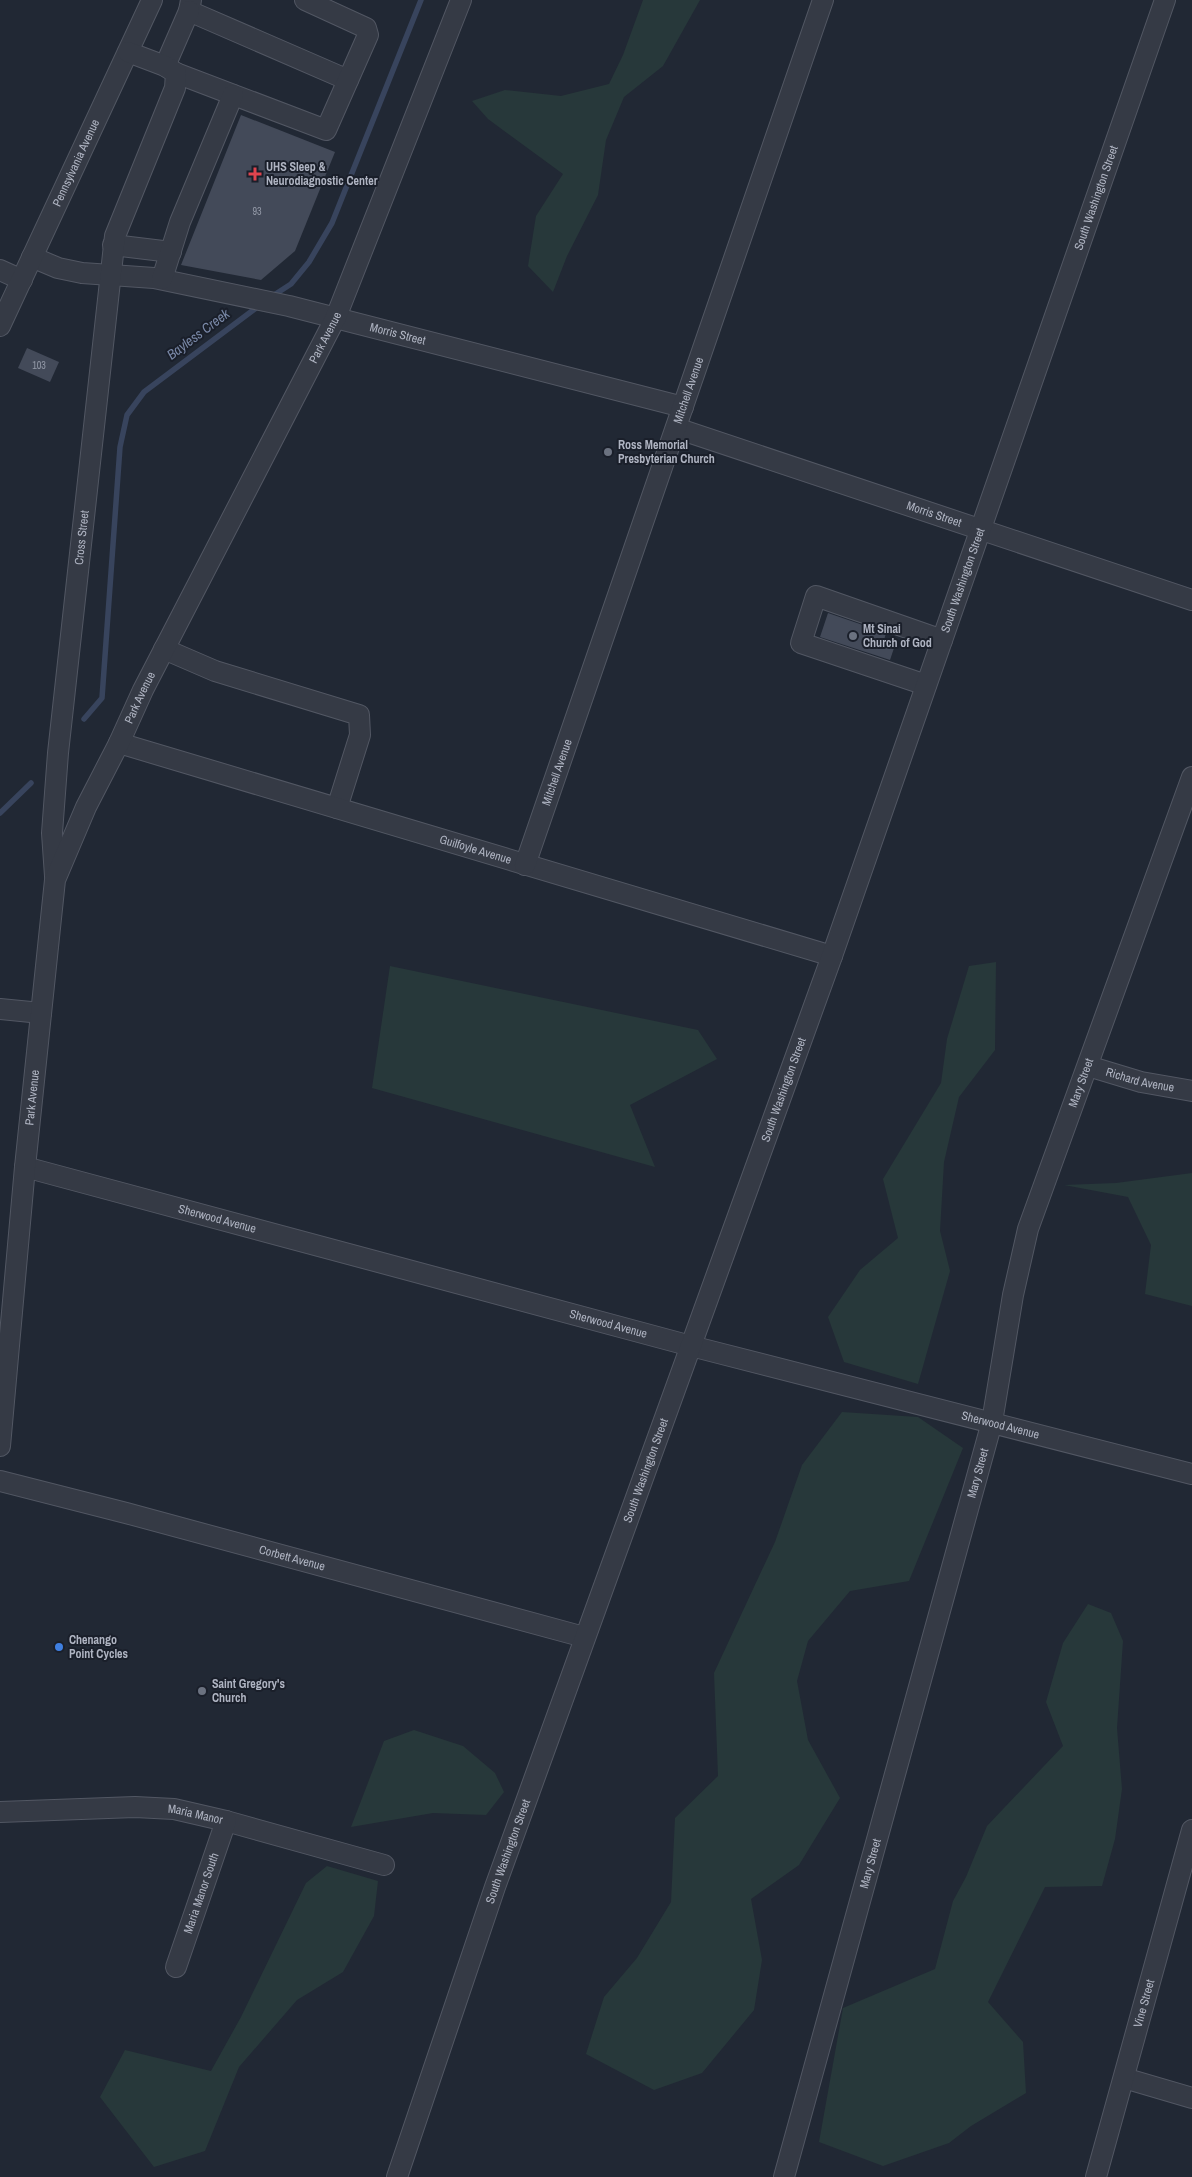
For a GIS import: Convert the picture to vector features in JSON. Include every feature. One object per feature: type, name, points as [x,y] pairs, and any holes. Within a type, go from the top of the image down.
[{"type":"street","name":"Pennsylvania Avenue","points":[[0,326],[152,0]]},
{"type":"street","points":[[128,52],[233,95],[326,130],[368,34],[366,28],[305,0]]},
{"type":"street","name":"Park Avenue","points":[[0,1446],[25,1167],[55,880],[86,807],[164,649],[336,317],[462,0]]},
{"type":"street","name":"Mitchell Avenue","points":[[525,865],[823,0]]},
{"type":"street","name":"South Washington Street","points":[[397,2177],[494,1887],[832,956],[1165,0]]},
{"type":"street","points":[[190,6],[348,80]]},
{"type":"street","name":"Cross Street","points":[[55,880],[52,833],[58,753],[114,236],[175,88],[171,69],[190,6]]},
{"type":"street","points":[[162,279],[180,222],[233,95]]},
{"type":"street","points":[[113,245],[171,252]]},
{"type":"street","points":[[32,257],[58,268],[109,276]]},
{"type":"street","points":[[0,270],[22,280]]},
{"type":"street","name":"Morris Street","points":[[109,276],[162,279],[289,306],[683,408]]},
{"type":"street","name":"Morris Street","points":[[676,428],[1192,600]]},
{"type":"street","points":[[926,685],[801,642],[816,596],[942,640]]},
{"type":"street","points":[[164,649],[232,677],[359,715],[360,735],[337,808]]},
{"type":"street","name":"Guilfoyle Avenue","points":[[119,743],[832,956]]},
{"type":"street","name":"Mary Street","points":[[784,2177],[992,1422],[1013,1295],[1028,1229],[1192,777]]},
{"type":"street","points":[[0,1009],[41,1013]]},
{"type":"street","name":"Richard Avenue","points":[[1088,1066],[1141,1082],[1192,1091]]},
{"type":"street","name":"Sherwood Avenue","points":[[25,1167],[691,1346],[1192,1474]]},
{"type":"street","name":"Corbett Avenue","points":[[0,1481],[126,1513],[584,1637]]},
{"type":"street","name":"Maria Manor","points":[[0,1812],[135,1807],[174,1809],[226,1820],[384,1865]]},
{"type":"street","name":"Maria Manor South","points":[[176,1967],[226,1820]]},
{"type":"street","name":"Vine Street","points":[[1096,2177],[1192,1830]]},
{"type":"street","points":[[1124,2078],[1192,2098]]},
{"type":"shaded area","points":[[643,0],[700,0],[663,66],[624,97],[606,140],[598,195],[567,256],[553,292],[528,266],[536,216],[563,174],[488,119],[472,101],[505,90],[561,96],[609,84],[623,55]]},
{"type":"shaded area","points":[[996,962],[995,1050],[959,1097],[944,1162],[940,1231],[950,1271],[918,1384],[844,1362],[828,1317],[860,1270],[898,1238],[883,1179],[941,1083],[947,1039],[969,966]]},
{"type":"shaded area","points":[[390,966],[698,1030],[717,1059],[630,1105],[655,1167],[372,1088]]},
{"type":"shaded area","points":[[1192,1173],[1192,1306],[1145,1294],[1151,1245],[1128,1197],[1064,1185],[1116,1183]]},
{"type":"shaded area","points":[[842,1412],[918,1417],[963,1448],[909,1581],[850,1591],[808,1641],[797,1681],[808,1740],[840,1798],[799,1865],[751,1899],[762,1960],[754,2010],[702,2073],[654,2090],[586,2054],[604,1997],[637,1958],[671,1902],[675,1818],[718,1776],[714,1673],[775,1542],[802,1465]]},
{"type":"shaded area","points":[[1088,1604],[1111,1613],[1123,1641],[1117,1728],[1122,1789],[1115,1839],[1102,1886],[1045,1887],[988,2002],[1023,2042],[1026,2093],[971,2126],[949,2143],[883,2166],[819,2142],[843,2008],[935,1969],[953,1901],[966,1877],[987,1826],[1063,1746],[1046,1702],[1063,1643]]},
{"type":"shaded area","points":[[414,1730],[463,1746],[495,1773],[504,1792],[486,1815],[433,1813],[351,1827],[384,1741]]},
{"type":"shaded area","points":[[327,1866],[378,1881],[374,1916],[343,1972],[297,2000],[239,2067],[205,2151],[154,2167],[100,2097],[125,2050],[211,2071],[241,2017],[306,1883]]},
{"type":"building","points":[[241,115],[335,152],[295,251],[261,280],[181,265]]},
{"type":"building","points":[[27,348],[59,362],[50,382],[18,368]]},
{"type":"building","name":"Mt Sinai Church of God","points":[[828,613],[886,633],[883,644],[894,648],[890,660],[820,637]]},
{"type":"waterway","name":"Bayless Creek","points":[[271,297],[291,284],[309,262],[332,223],[421,0]]},
{"type":"waterway","name":"Bayless Creek","points":[[84,719],[102,698],[120,447],[127,415],[144,392],[260,305]]},
{"type":"waterway","name":"Bayless Creek","points":[[0,813],[31,783]]},
{"type":"place","name":"UHS Sleep & Neurodiagnostic Center","points":[[255,174]]},
{"type":"place","name":"Ross Memorial Presbyterian Church","points":[[608,452]]},
{"type":"place","name":"Mt Sinai Church of God","points":[[853,636]]},
{"type":"place","name":"Chenango Point Cycles","points":[[59,1647]]},
{"type":"place","name":"Saint Gregory's Church","points":[[202,1691]]}]
